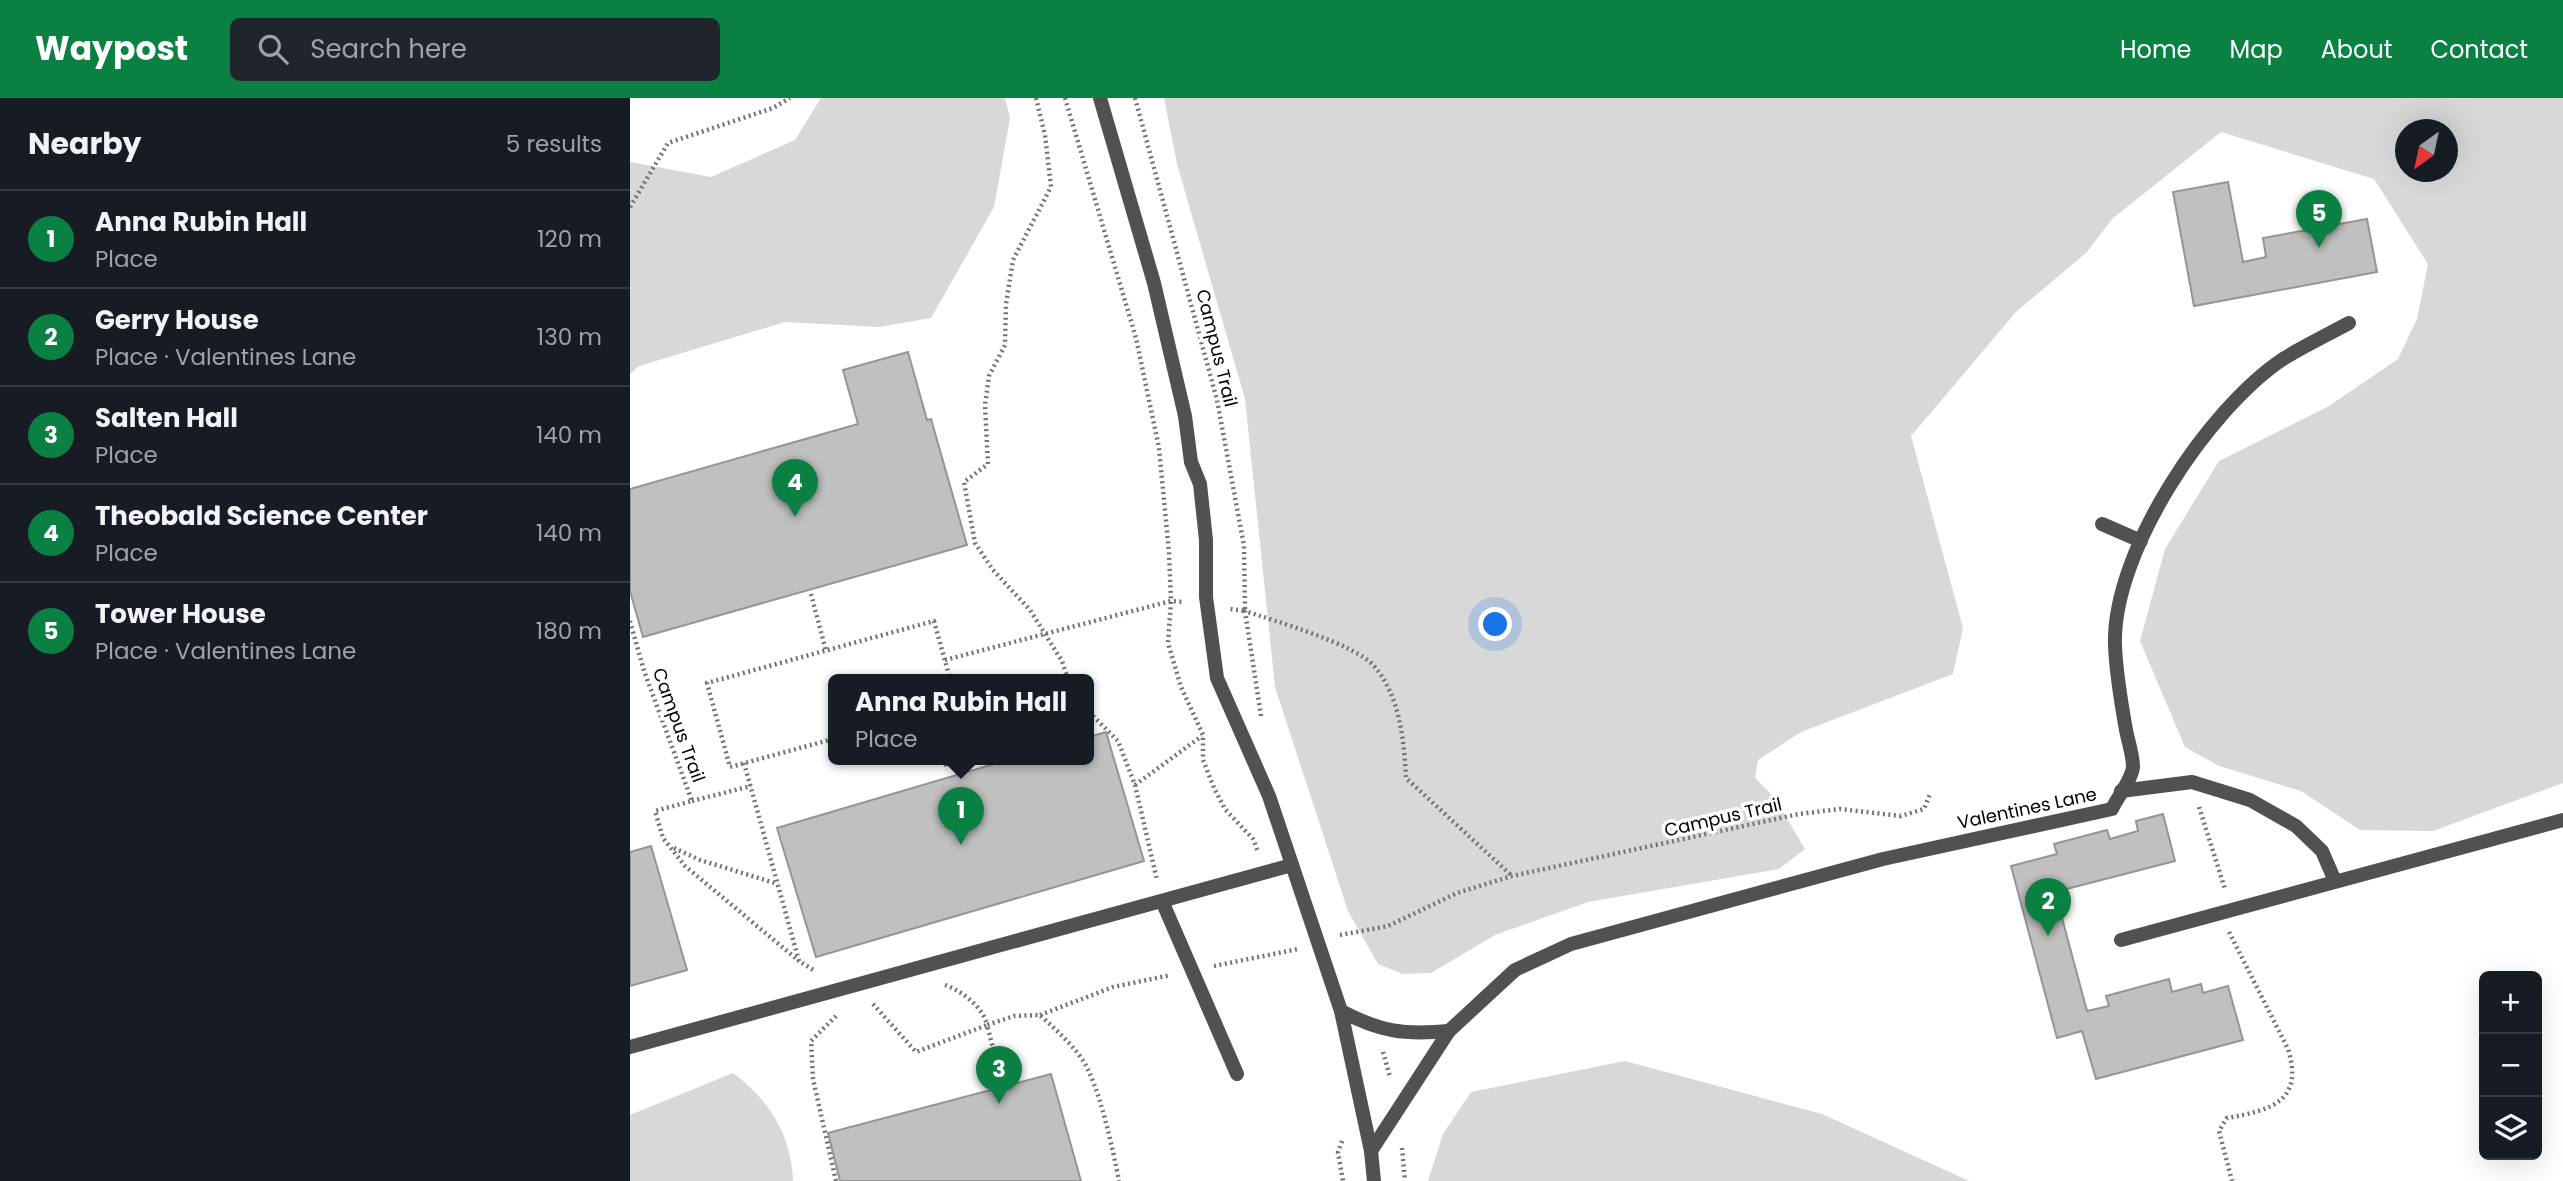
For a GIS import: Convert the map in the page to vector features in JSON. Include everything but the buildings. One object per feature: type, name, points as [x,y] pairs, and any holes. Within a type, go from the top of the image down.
[{"type":"street","points":[[1100,98],[1154,283],[1185,416],[1191,462],[1200,484],[1206,540],[1207,606],[1217,678],[1269,796],[1341,1010],[1371,1151],[1374,1181]]},
{"type":"street","name":"Valentines Lane","points":[[1371,1151],[1449,1031],[1515,970],[1571,944],[1883,859],[2112,810],[2133,769],[2119,691],[2115,642],[2131,567],[2153,510],[2186,460],[2241,396],[2282,360],[2349,323]]},
{"type":"street","points":[[2102,524],[2141,541]]},
{"type":"street","points":[[2121,791],[2192,782],[2250,800],[2296,826],[2322,851],[2335,881]]},
{"type":"street","points":[[2121,940],[2563,820]]},
{"type":"street","points":[[630,1047],[1292,865]]},
{"type":"street","points":[[1162,901],[1237,1074]]},
{"type":"street","points":[[1341,1010],[1373,1028],[1406,1033],[1449,1031]]},
{"type":"path","points":[[630,207],[668,143],[773,108],[790,98]]},
{"type":"path","points":[[1036,98],[1045,135],[1051,187],[1013,260],[1006,304],[1005,345],[989,376],[985,405],[988,464],[964,482],[975,542],[1045,634],[1062,661],[1066,674]]},
{"type":"path","points":[[1065,98],[1136,338],[1148,394],[1166,491],[1171,601]]},
{"type":"path","name":"Campus Trail","points":[[1135,98],[1217,400],[1244,546],[1245,611],[1262,722]]},
{"type":"path","points":[[811,594],[826,651]]},
{"type":"path","points":[[945,660],[1171,601],[1245,611],[1331,640],[1373,665],[1396,708],[1404,745],[1406,778],[1512,876]]},
{"type":"path","name":"Campus Trail","points":[[630,621],[644,671],[692,801],[655,811],[663,838],[685,866],[799,961]]},
{"type":"path","points":[[828,740],[730,767],[706,684],[934,621],[949,674]]},
{"type":"path","points":[[1094,717],[1118,741],[1135,785],[1162,901]]},
{"type":"path","points":[[1135,785],[1202,735]]},
{"type":"path","points":[[946,765],[947,770]]},
{"type":"path","points":[[2192,782],[2224,880],[2228,930],[2274,1019],[2294,1068],[2294,1083],[2280,1101],[2252,1114],[2227,1118],[2219,1131],[2232,1181]]},
{"type":"path","points":[[692,801],[751,786]]},
{"type":"path","name":"Campus Trail","points":[[1344,946],[1339,934],[1388,926],[1457,893],[1512,876],[1799,814],[1840,809],[1901,816],[1924,809],[1930,794]]},
{"type":"path","points":[[670,847],[700,860],[779,885]]},
{"type":"path","points":[[1040,1015],[1113,987]]},
{"type":"path","points":[[861,1006],[873,1003],[916,1052],[988,1026],[1000,1075]]},
{"type":"path","points":[[836,1181],[813,1079],[811,1041],[839,1013]]},
{"type":"path","points":[[1373,1028],[1392,1082],[1398,1110],[1405,1181]]},
{"type":"shaded area","points":[[821,98],[1005,98],[1010,118],[994,207],[931,318],[879,327],[785,322],[639,366],[630,374],[630,162],[711,177],[795,140]]},
{"type":"shaded area","points":[[1164,98],[2563,98],[2563,783],[2433,831],[2360,830],[2301,791],[2219,766],[2185,747],[2140,641],[2165,549],[2219,461],[2329,406],[2398,359],[2417,319],[2428,264],[2374,179],[2221,132],[2112,219],[2087,252],[2016,312],[1911,436],[1963,628],[1953,674],[1801,732],[1758,760],[1755,778],[1775,798],[1805,849],[1779,869],[1588,902],[1495,935],[1431,973],[1403,974],[1378,964],[1348,911],[1275,687],[1245,399],[1177,164]]},
{"type":"shaded area","points":[[1625,1061],[1822,1114],[1969,1181],[1428,1181],[1443,1134],[1471,1092]]},
{"type":"shaded area","points":[[733,1073],[757,1095],[776,1120],[788,1148],[793,1181],[630,1181],[630,1115]]},
{"type":"place","name":"Tower House","points":[[2319,248]]},
{"type":"place","name":"Theobald Science Center","points":[[795,517]]},
{"type":"place","name":"Anna Rubin Hall","points":[[961,845]]},
{"type":"place","name":"Gerry House","points":[[2048,936]]},
{"type":"place","name":"Salten Hall","points":[[999,1104]]}]
